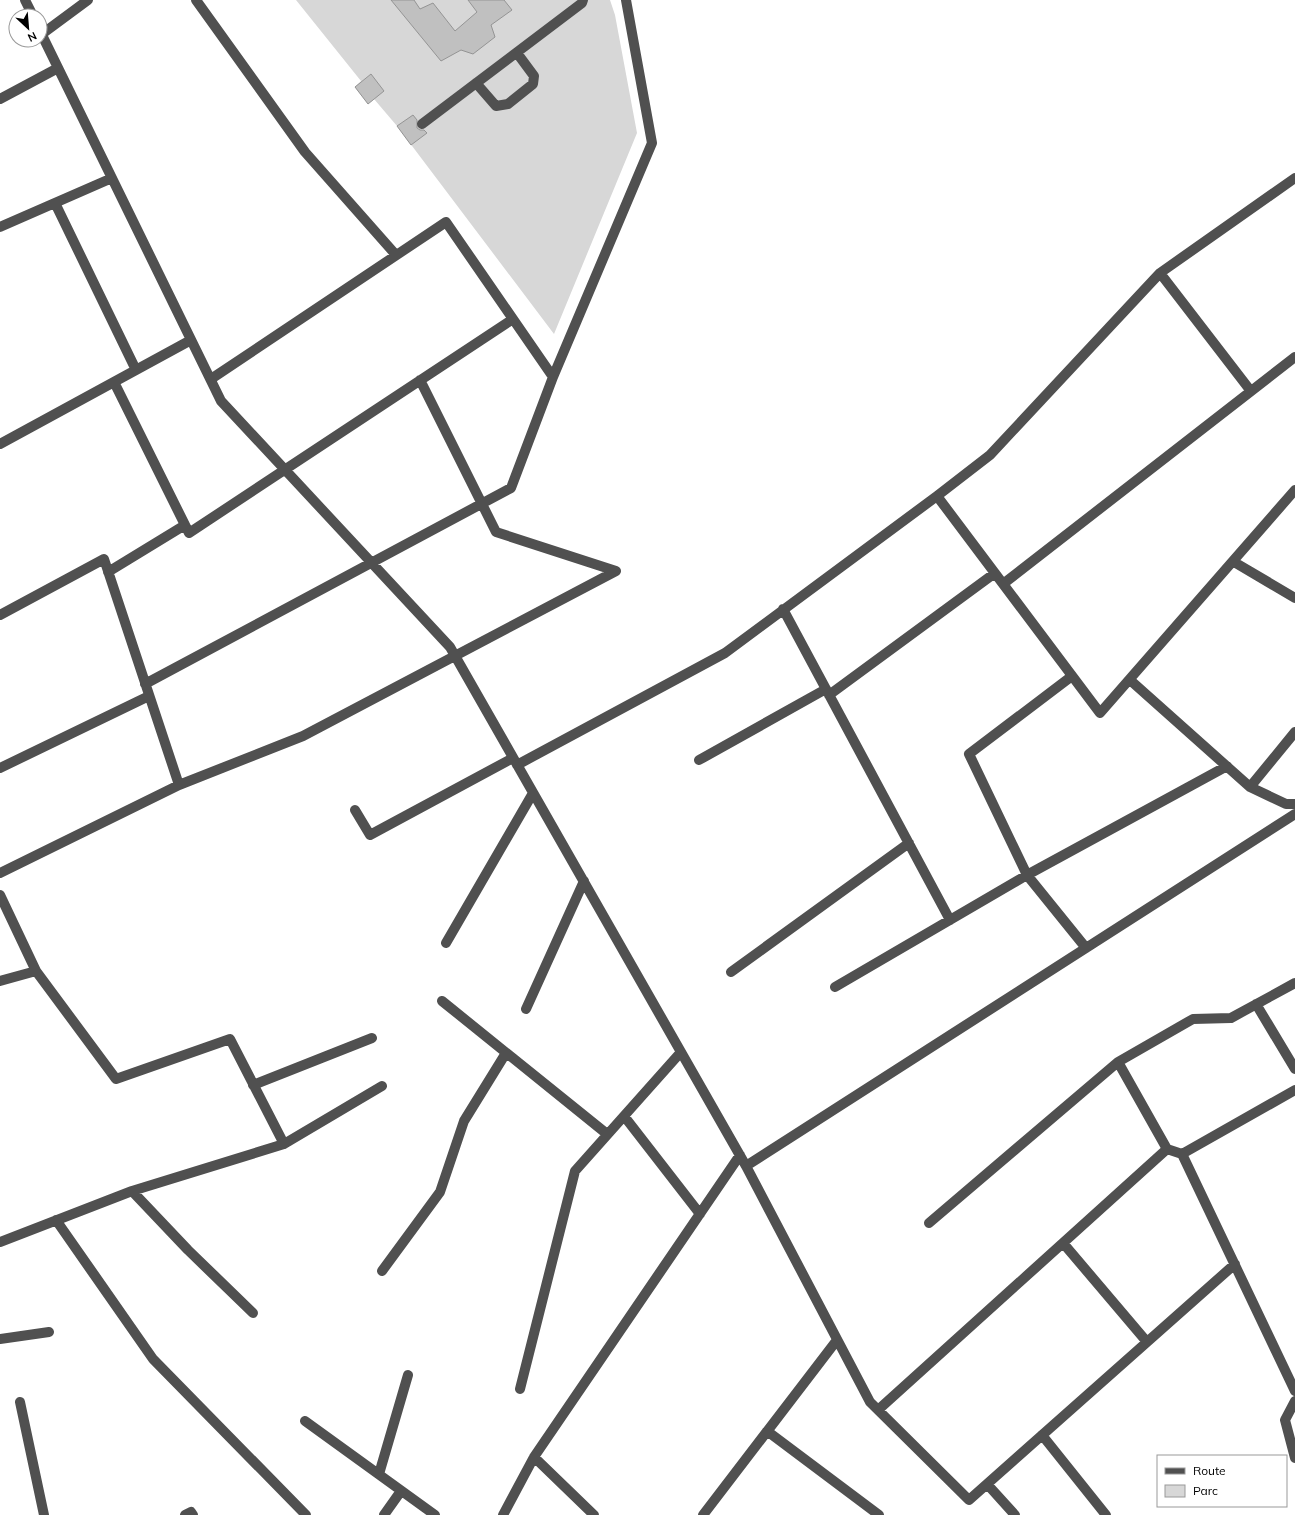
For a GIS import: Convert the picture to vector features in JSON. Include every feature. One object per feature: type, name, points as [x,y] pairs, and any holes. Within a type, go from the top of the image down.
[{"type":"street","points":[[48,27],[88,0]]},
{"type":"street","points":[[196,0],[305,152],[396,255]]},
{"type":"street","points":[[422,124],[582,4],[583,0]]},
{"type":"street","points":[[145,684],[511,488],[553,377],[652,143],[626,0]]},
{"type":"street","points":[[48,47],[221,401],[450,647],[740,1155],[870,1402],[969,1500],[1235,1264]]},
{"type":"street","points":[[476,83],[496,106],[508,104],[533,84],[534,76],[517,53]]},
{"type":"street","points":[[0,99],[58,68]]},
{"type":"street","points":[[0,227],[112,178]]},
{"type":"street","points":[[355,810],[370,835],[725,653],[990,455],[1160,273],[1295,178]]},
{"type":"street","points":[[55,203],[136,370]]},
{"type":"street","points":[[210,379],[446,222],[553,377]]},
{"type":"street","points":[[1160,273],[1250,390]]},
{"type":"street","points":[[114,382],[188,532],[513,319]]},
{"type":"street","points":[[0,444],[191,340]]},
{"type":"street","points":[[1003,584],[1250,390],[1295,357]]},
{"type":"street","points":[[0,873],[179,786],[303,736],[616,571],[496,532],[420,380]]},
{"type":"street","points":[[937,496],[1100,713],[1234,562],[1295,490]]},
{"type":"street","points":[[108,572],[185,526]]},
{"type":"street","points":[[0,615],[104,560],[179,786]]},
{"type":"street","points":[[1234,562],[1295,598]]},
{"type":"street","points":[[699,760],[828,692],[996,573]]},
{"type":"street","points":[[783,609],[950,920]]},
{"type":"street","points":[[1072,676],[969,754],[1027,875],[1086,948]]},
{"type":"street","points":[[1130,680],[1250,786],[1286,804],[1295,804]]},
{"type":"street","points":[[0,768],[149,696]]},
{"type":"street","points":[[1250,786],[1295,732]]},
{"type":"street","points":[[835,987],[1027,875],[1227,766]]},
{"type":"street","points":[[446,943],[533,792]]},
{"type":"street","points":[[746,1166],[1295,814]]},
{"type":"street","points":[[731,972],[909,843]]},
{"type":"street","points":[[526,1009],[584,882]]},
{"type":"street","points":[[0,895],[36,971],[116,1079],[230,1039],[284,1144]]},
{"type":"street","points":[[0,981],[36,971]]},
{"type":"street","points":[[929,1223],[1118,1062],[1193,1019],[1231,1018],[1295,982]]},
{"type":"street","points":[[442,1001],[607,1134]]},
{"type":"street","points":[[1256,1004],[1295,1069]]},
{"type":"street","points":[[253,1085],[372,1038]]},
{"type":"street","points":[[520,1389],[575,1171],[681,1052]]},
{"type":"street","points":[[382,1271],[440,1192],[464,1121],[506,1053]]},
{"type":"street","points":[[1118,1062],[1166,1149],[1182,1154],[1295,1090]]},
{"type":"street","points":[[0,1242],[132,1191],[284,1144],[382,1086]]},
{"type":"street","points":[[624,1116],[700,1214]]},
{"type":"street","points":[[878,1410],[1166,1149]]},
{"type":"street","points":[[1182,1154],[1295,1391]]},
{"type":"street","points":[[503,1515],[534,1457],[740,1155]]},
{"type":"street","points":[[132,1191],[188,1250],[253,1313]]},
{"type":"street","points":[[56,1220],[154,1359],[306,1515]]},
{"type":"street","points":[[1063,1243],[1147,1342]]},
{"type":"street","points":[[0,1339],[49,1332]]},
{"type":"street","points":[[703,1515],[838,1340]]},
{"type":"street","points":[[379,1474],[408,1375]]},
{"type":"street","points":[[1295,1401],[1285,1420],[1295,1458]]},
{"type":"street","points":[[20,1402],[44,1515]]},
{"type":"street","points":[[305,1421],[435,1515]]},
{"type":"street","points":[[768,1431],[879,1515]]},
{"type":"street","points":[[1042,1435],[1106,1515]]},
{"type":"street","points":[[534,1457],[589,1513]]},
{"type":"street","points":[[987,1484],[1014,1515]]},
{"type":"street","points":[[384,1515],[402,1491]]},
{"type":"street","points":[[185,1515],[190,1512],[193,1515]]},
{"type":"green space","points":[[296,0],[610,0],[615,15],[637,133],[554,334],[397,126],[374,99],[368,104],[355,87],[361,81]]},
{"type":"building","points":[[391,0],[414,0],[420,9],[433,3],[455,31],[477,12],[468,0],[504,0],[512,10],[491,25],[495,37],[473,54],[461,50],[441,61]]},
{"type":"building","points":[[371,74],[384,91],[368,104],[355,87]]},
{"type":"building","points":[[413,115],[417,120],[417,128],[424,130],[427,133],[411,145],[397,126]]}]
